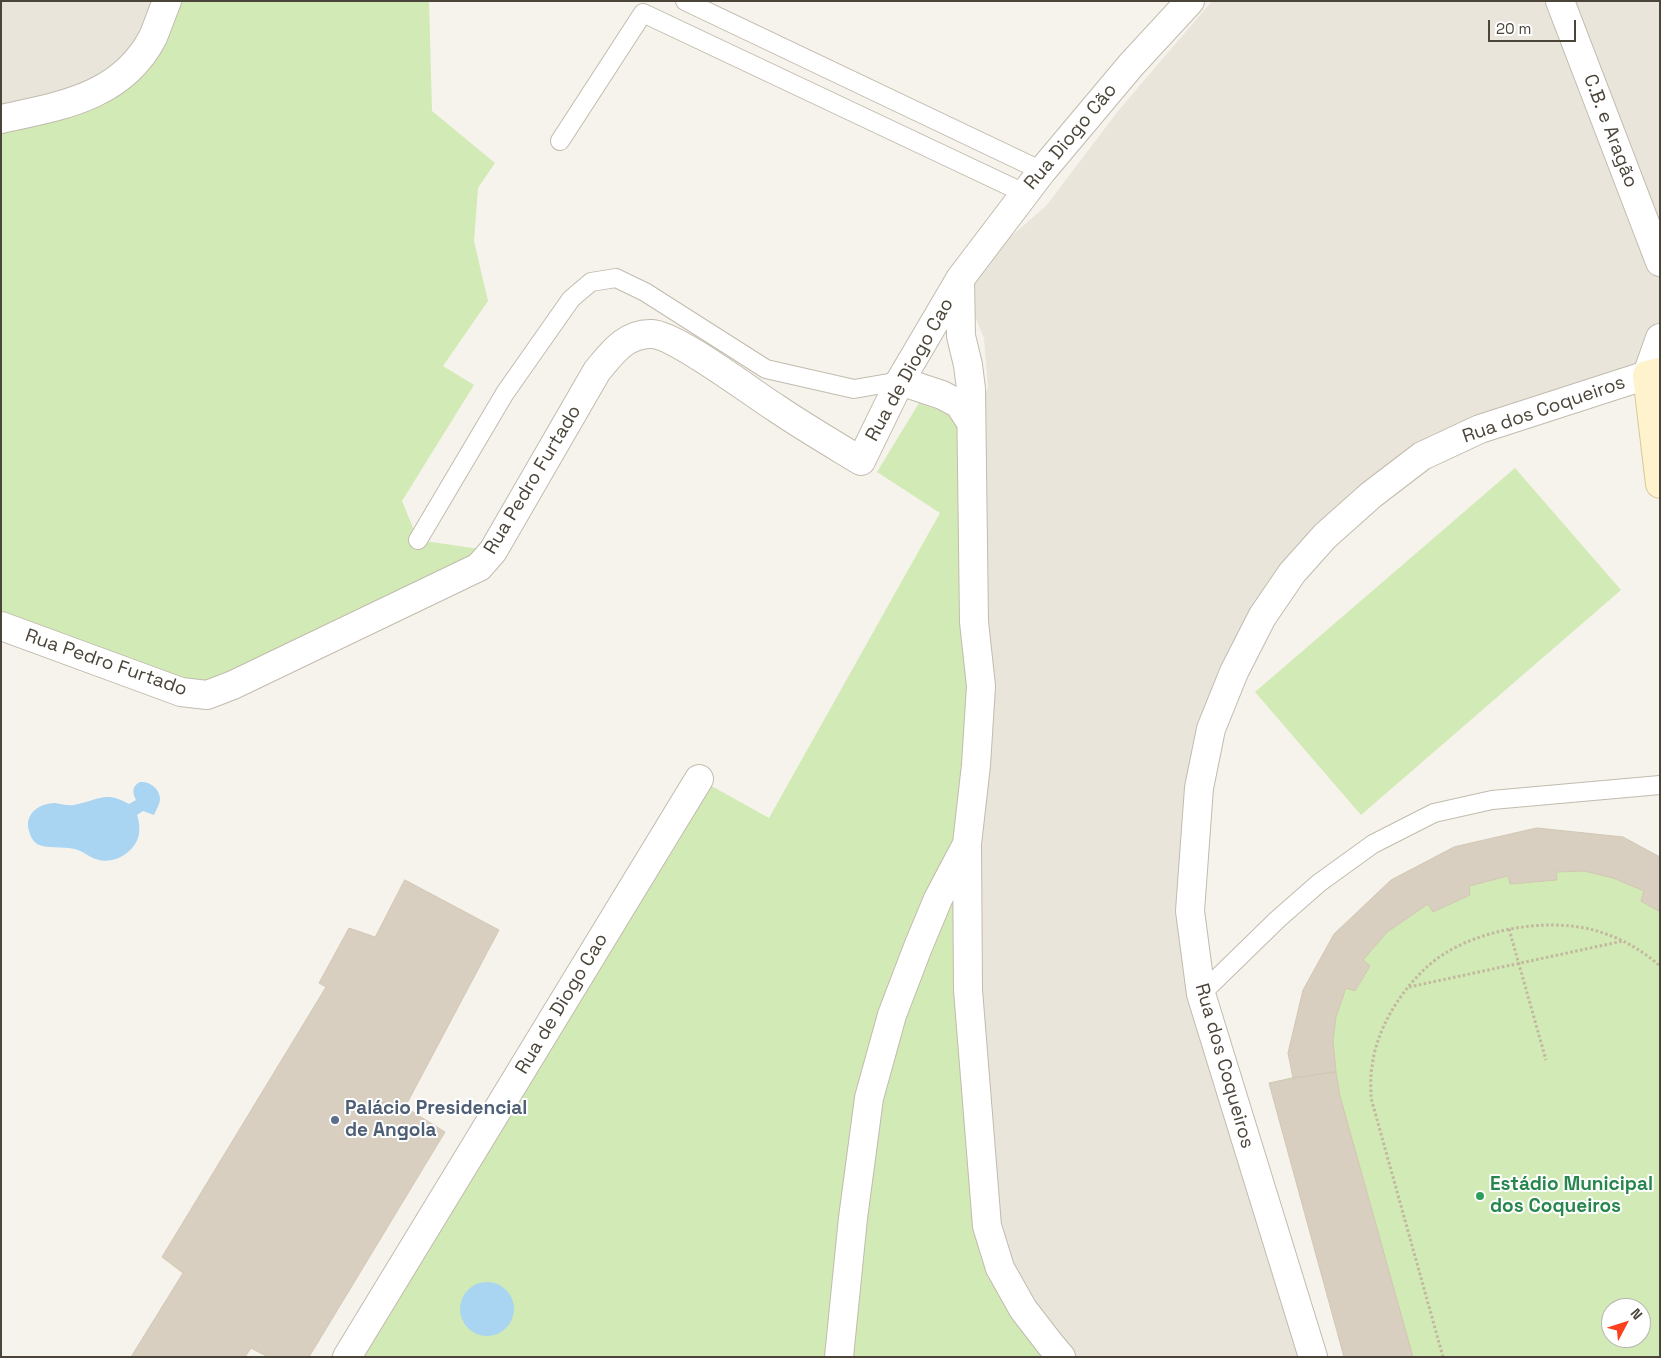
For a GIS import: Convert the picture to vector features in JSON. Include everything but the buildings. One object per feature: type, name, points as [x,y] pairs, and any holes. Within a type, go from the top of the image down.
[{"type":"street","points":[[1,119],[59,106],[90,95],[110,85],[130,69],[152,38],[167,1]]},
{"type":"street","name":"Rua Diogo Cão","points":[[960,280],[1042,171],[1131,65],[1190,1]]},
{"type":"street","name":"C.B. e Aragão","points":[[1560,1],[1660,262]]},
{"type":"street","points":[[960,280],[961,336],[968,365],[971,389],[974,622],[982,686],[967,844],[968,990],[987,1226],[1000,1268],[1023,1309],[1061,1357]]},
{"type":"street","name":"Rua de Diogo Cao","points":[[861,461],[900,381],[960,280]]},
{"type":"street","name":"Rua Pedro Furtado","points":[[1,626],[181,692],[207,695],[233,685],[479,567],[493,551],[597,371],[614,351],[631,337],[653,334],[678,343],[778,410],[861,461]]},
{"type":"street","points":[[1660,338],[1654,374],[1660,484]]},
{"type":"street","name":"Rua dos Coqueiros","points":[[1313,1357],[1201,994],[1190,911],[1199,788],[1211,728],[1234,672],[1258,625],[1292,573],[1332,530],[1371,495],[1422,456],[1480,428],[1654,374]]},
{"type":"street","points":[[900,381],[942,395],[959,404],[970,421]]},
{"type":"street","name":"Rua de Diogo Cao","points":[[347,1357],[699,779]]},
{"type":"street","points":[[839,1357],[853,1218],[869,1098],[892,1015],[915,955],[938,899],[967,844]]},
{"type":"lane","points":[[685,1],[1042,171]]},
{"type":"lane","points":[[560,141],[643,13],[1024,193]]},
{"type":"lane","points":[[418,540],[505,393],[571,299],[591,282],[616,278],[645,292],[766,369],[854,389],[900,381]]},
{"type":"lane","points":[[1201,994],[1278,919],[1319,883],[1373,844],[1434,813],[1492,800],[1660,785]]},
{"type":"path","points":[[1443,1357],[1371,1098],[1372,1067],[1378,1040],[1391,1012],[1409,987],[1428,966],[1453,949],[1508,929],[1568,926],[1596,931],[1624,941],[1660,966]]},
{"type":"path","points":[[1508,929],[1546,1060]]},
{"type":"path","points":[[1409,987],[1624,941]]},
{"type":"shaded area","points":[[1,1],[167,1],[130,69],[1,119]]},
{"type":"shaded area","points":[[1212,1],[1558,1],[1660,267],[1660,334],[1646,376],[1480,429],[1325,536],[1234,672],[1190,911],[1313,1357],[1061,1357],[1000,1268],[968,990],[970,421],[988,388],[984,338],[960,281],[1046,206],[1118,111]]},
{"type":"shaded area","points":[[1562,1],[1660,1],[1660,256]]},
{"type":"green space","points":[[167,1],[429,1],[432,111],[495,163],[478,188],[474,241],[488,301],[443,366],[474,385],[402,501],[418,540],[493,551],[207,695],[1,626],[1,119],[110,85]]},
{"type":"green space","points":[[919,403],[970,421],[987,1226],[1065,1357],[347,1357],[699,779],[769,818],[940,513],[877,472]]},
{"type":"green space","points":[[1515,468],[1621,590],[1361,815],[1255,692]]},
{"type":"green space","name":"Estádio Municipal dos Coqueiros","points":[[1537,828],[1623,837],[1660,857],[1660,1357],[1344,1357],[1269,1083],[1293,1077],[1288,1053],[1303,990],[1391,880],[1454,847]]},
{"type":"water","points":[[140,782],[151,784],[160,795],[160,799],[154,815],[143,811],[137,815],[139,834],[134,846],[124,855],[112,860],[99,860],[75,849],[41,846],[31,837],[28,825],[29,819],[38,807],[55,803],[74,805],[107,797],[129,804],[136,800],[133,790],[135,785]]},
{"type":"water","points":[[482,1282],[492,1282],[506,1290],[512,1299],[514,1309],[512,1319],[506,1328],[492,1336],[482,1336],[472,1331],[465,1324],[460,1314],[460,1304],[465,1294],[472,1287]]},
{"type":"place","name":"Palácio Presidencial de Angola","points":[[335,1120]]},
{"type":"place","name":"Estádio Municipal dos Coqueiros","points":[[1480,1196]]}]
